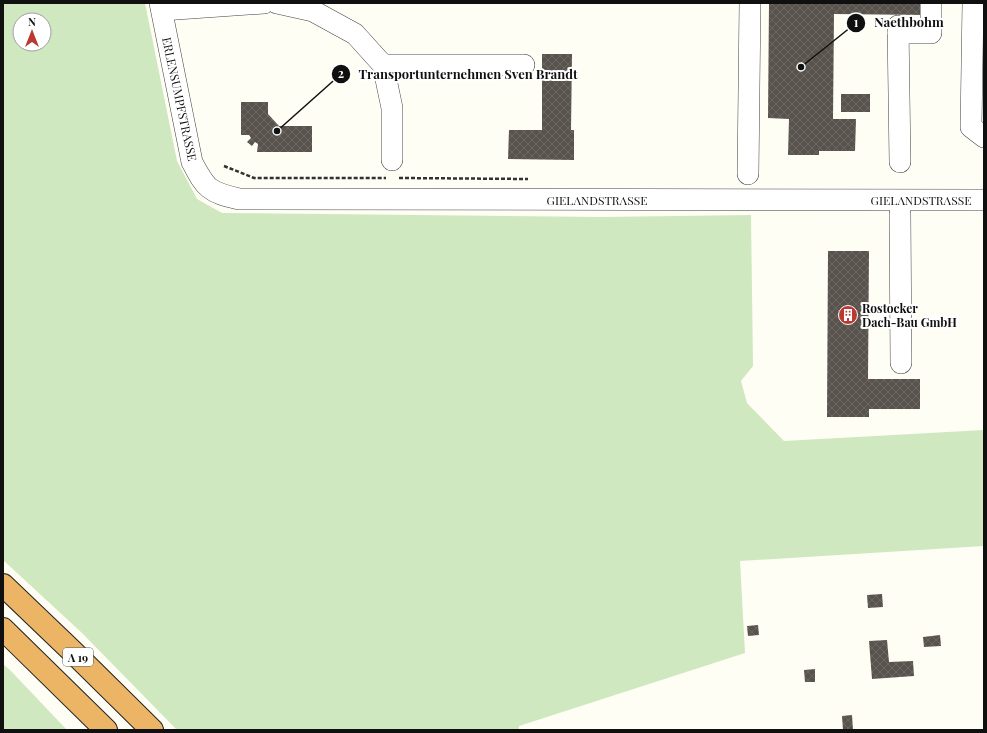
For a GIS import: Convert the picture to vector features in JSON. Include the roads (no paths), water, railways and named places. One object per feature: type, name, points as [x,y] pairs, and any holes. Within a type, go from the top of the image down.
[{"type":"highway","name":"A 19","points":[[3,586],[72,651],[152,730]]},
{"type":"highway","name":"A 19","points":[[3,630],[106,730]]},
{"type":"street","points":[[161,6],[264,3]]},
{"type":"street","points":[[277,3],[313,11],[355,34],[383,66],[392,108],[392,160]]},
{"type":"street","points":[[748,174],[750,3]]},
{"type":"street","points":[[900,162],[898,29],[931,33],[931,3]]},
{"type":"street","points":[[973,3],[971,128],[984,138]]},
{"type":"street","name":"ERLENSUMPFSTRASSE","points":[[161,6],[192,162],[202,182],[211,190]]},
{"type":"street","points":[[383,66],[524,65]]},
{"type":"street","name":"GIELANDSTRASSE","points":[[211,190],[239,199],[984,200]]},
{"type":"street","points":[[900,213],[901,363]]},
{"type":"place","name":"Naethbohm","points":[[801,67]]},
{"type":"place","name":"Transportunternehmen Sven Brandt","points":[[277,131]]},
{"type":"place","name":"Rostocker Dach-Bau GmbH","points":[[848,315]]}]
